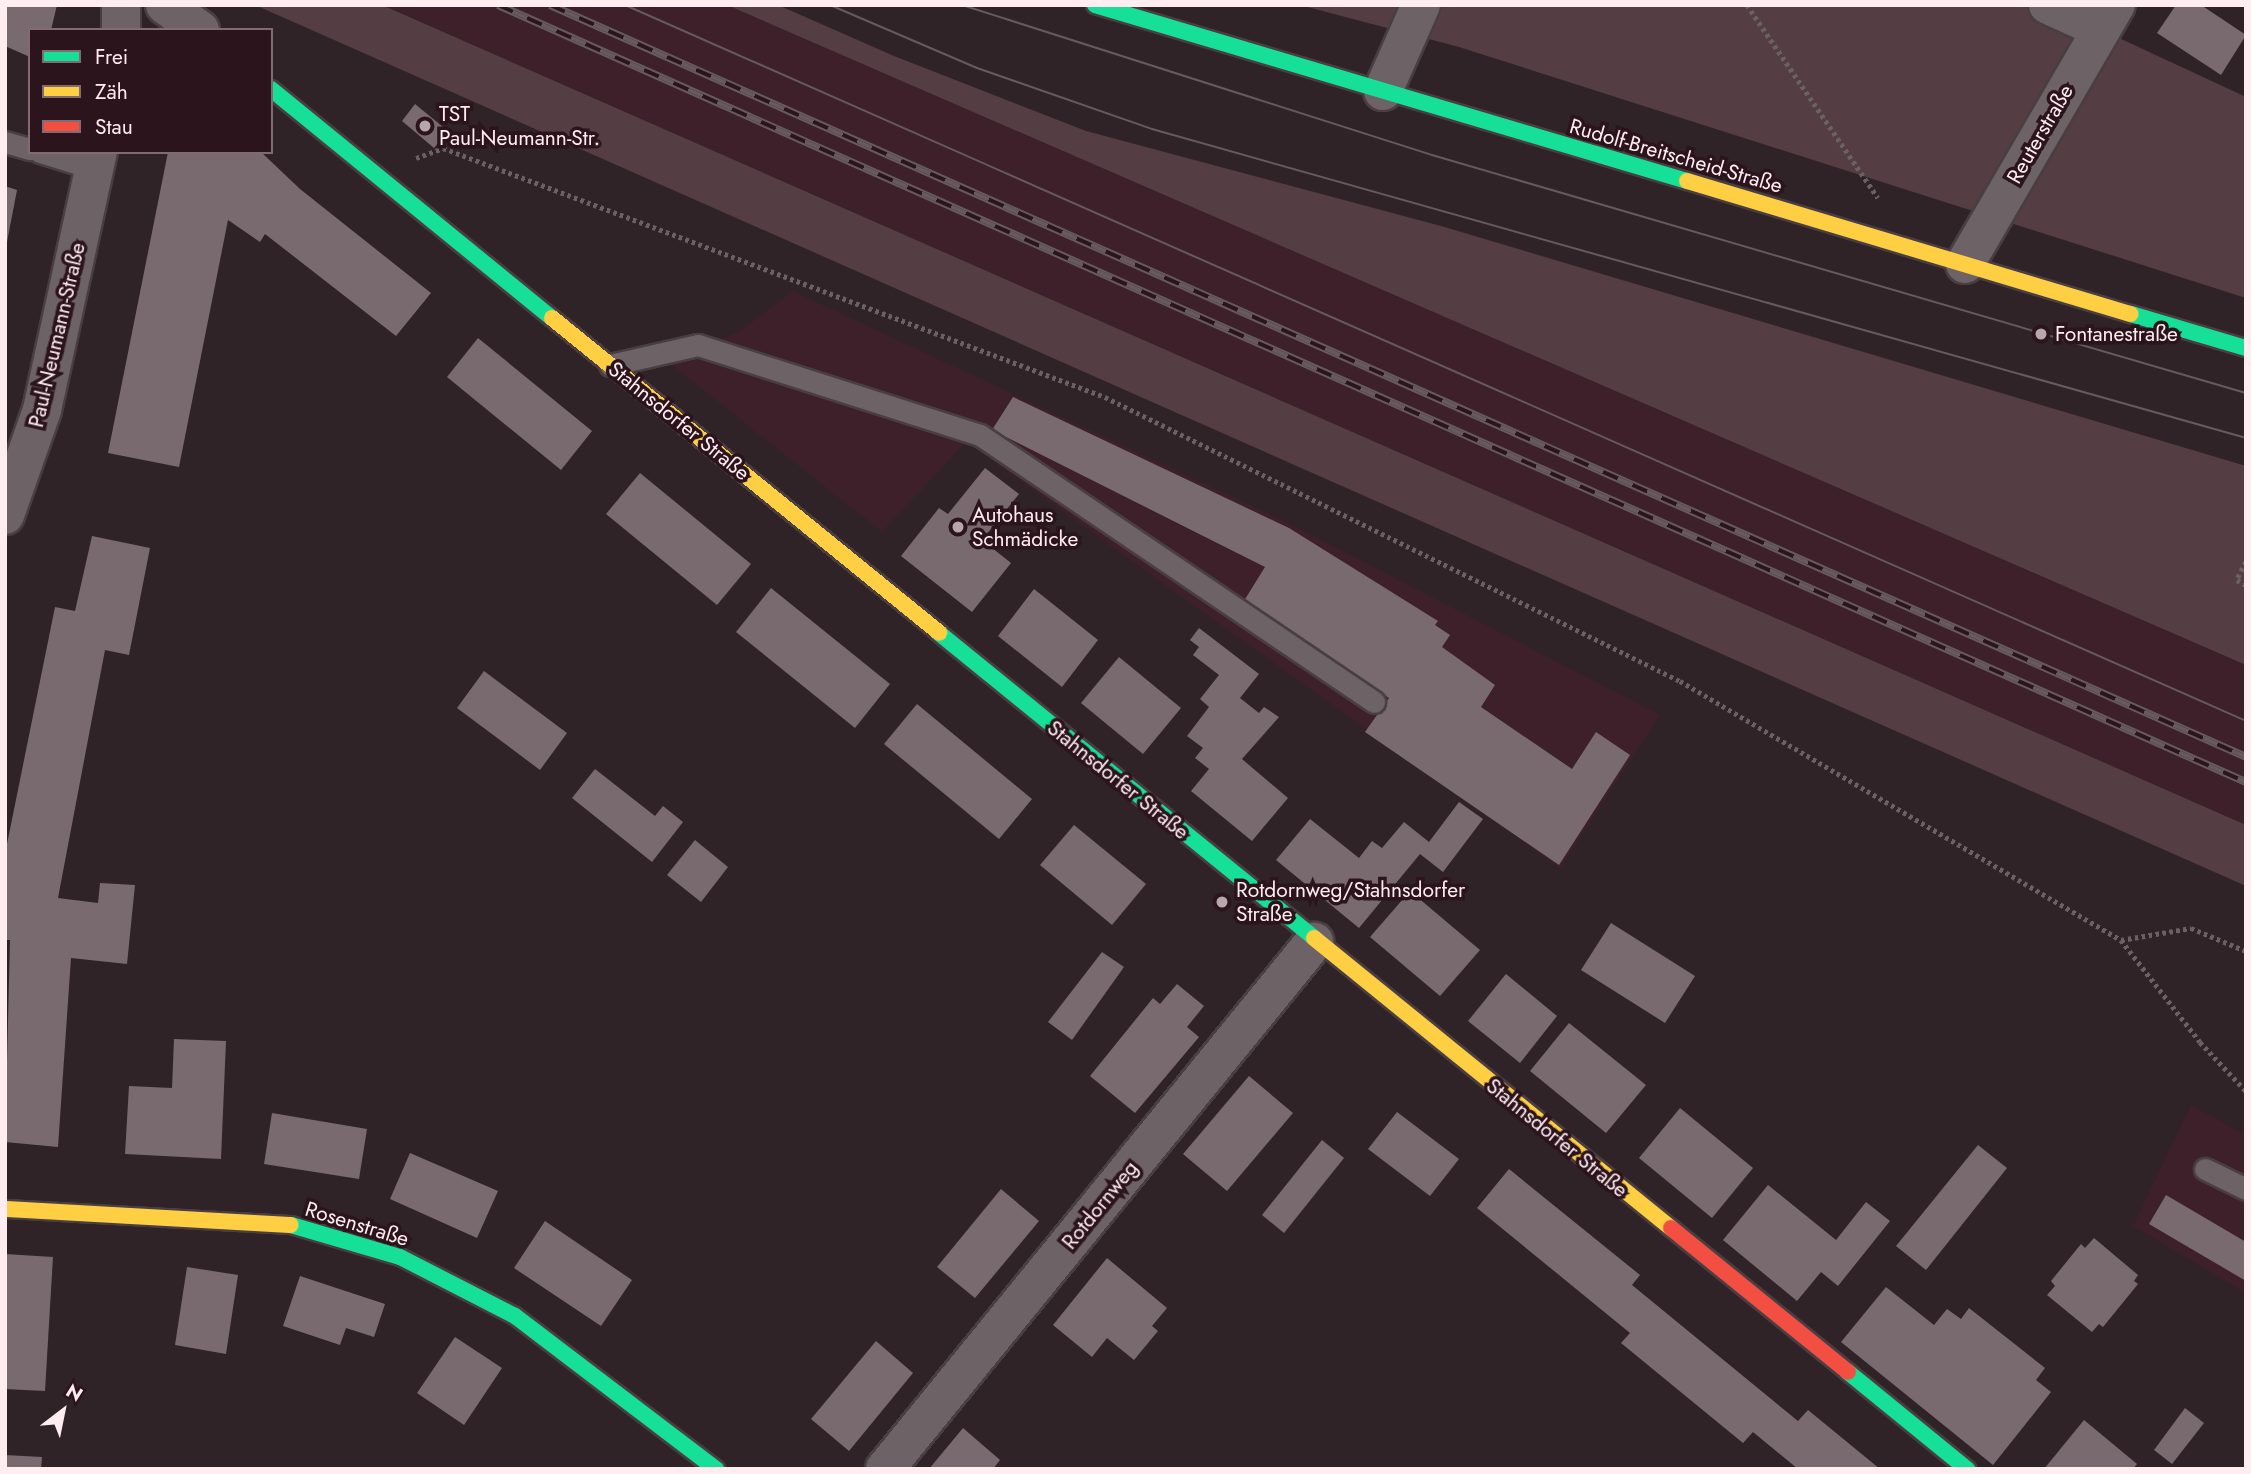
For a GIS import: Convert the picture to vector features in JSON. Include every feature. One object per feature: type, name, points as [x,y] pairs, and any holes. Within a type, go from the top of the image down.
[{"type":"street","points":[[121,5],[121,28]]},
{"type":"street","points":[[165,5],[197,28]]},
{"type":"street","name":"Rudolf-Breitscheid-Straße","points":[[1095,5],[2246,348]]},
{"type":"street","points":[[1383,91],[1421,5]]},
{"type":"street","points":[[2048,5],[2108,17]]},
{"type":"street","name":"Reuterstraße","points":[[1965,264],[2108,17]]},
{"type":"street","name":"Stahnsdorfer Straße","points":[[273,91],[1314,942],[1967,1469]]},
{"type":"street","name":"Paul-Neumann-Straße","points":[[5,514],[17,443],[42,410],[97,161]]},
{"type":"street","name":"Rotdornweg","points":[[885,1469],[1314,942]]},
{"type":"street","name":"Rosenstraße","points":[[5,1209],[283,1223],[400,1256],[515,1316],[716,1469]]},
{"type":"lane","points":[[5,142],[28,148]]},
{"type":"lane","points":[[53,154],[97,161]]},
{"type":"lane","points":[[610,365],[698,345],[980,435],[1374,702]]},
{"type":"lane","points":[[2205,1169],[2246,1189]]},
{"type":"path","points":[[1747,5],[1912,248]]},
{"type":"path","points":[[374,174],[443,148],[1105,397],[1680,681],[2121,940],[2200,1042],[2246,1091]]},
{"type":"path","points":[[2246,562],[2237,580],[2246,585]]},
{"type":"path","points":[[2121,940],[2191,928],[2246,951]]},
{"type":"shaded area","points":[[255,5],[382,5],[2246,825],[2246,886]]},
{"type":"shaded area","points":[[382,5],[727,5],[2246,665],[2246,825]]},
{"type":"shaded area","points":[[727,5],[778,5],[894,56],[1086,131],[1441,226],[2246,466],[2246,665]]},
{"type":"shaded area","points":[[1300,5],[2048,5],[2246,97],[2246,298],[1459,47]]},
{"type":"shaded area","points":[[793,291],[1292,525],[1660,715],[1560,868],[966,442],[882,532],[667,361],[739,332]]},
{"type":"shaded area","points":[[2191,1105],[2246,1135],[2246,1293],[2133,1226]]},
{"type":"building","points":[[5,5],[57,5],[51,28],[28,28],[28,56],[5,46]]},
{"type":"building","points":[[2176,5],[2201,5],[2246,35],[2221,75],[2157,33]]},
{"type":"building","name":"TST Paul-Neumann-Str.","points":[[415,104],[448,131],[434,148],[402,121]]},
{"type":"building","points":[[168,154],[263,154],[300,189],[431,293],[396,336],[265,234],[260,242],[228,220],[179,467],[108,453]]},
{"type":"building","points":[[5,186],[17,190],[7,242],[5,242]]},
{"type":"building","points":[[478,338],[592,431],[561,470],[447,377]]},
{"type":"building","points":[[1013,397],[1289,528],[1438,621],[1435,625],[1450,635],[1442,647],[1495,685],[1481,707],[1572,769],[1596,732],[1630,755],[1559,865],[1365,732],[1389,698],[1242,604],[1265,567],[992,430]]},
{"type":"building","name":"Autohaus Schmädicke","points":[[985,468],[1019,494],[982,540],[1011,563],[972,612],[901,556],[939,508],[948,514]]},
{"type":"building","points":[[640,473],[751,564],[717,605],[606,514]]},
{"type":"building","points":[[92,536],[150,548],[129,655],[105,650],[58,898],[98,903],[100,883],[135,885],[127,964],[71,958],[58,1147],[5,1142],[10,940],[5,940],[5,854],[55,607],[75,611]]},
{"type":"building","points":[[771,588],[890,684],[855,728],[736,632]]},
{"type":"building","points":[[1034,589],[1098,640],[1062,687],[998,636]]},
{"type":"building","points":[[1199,628],[1259,674],[1240,698],[1259,713],[1264,707],[1279,717],[1242,759],[1288,798],[1252,841],[1191,791],[1209,769],[1195,758],[1203,748],[1187,736],[1209,707],[1200,699],[1219,675],[1193,655],[1199,647],[1190,640]]},
{"type":"building","points":[[1119,657],[1181,708],[1143,754],[1081,703]]},
{"type":"building","points":[[484,671],[567,733],[540,770],[457,708]]},
{"type":"building","points":[[917,704],[1032,799],[999,839],[884,744]]},
{"type":"building","points":[[595,769],[655,816],[663,806],[683,822],[652,862],[572,798]]},
{"type":"building","points":[[1459,802],[1483,819],[1443,872],[1420,854],[1359,928],[1276,860],[1310,819],[1359,858],[1372,841],[1382,848],[1404,822],[1429,842]]},
{"type":"building","points":[[1074,825],[1146,884],[1112,925],[1040,865]]},
{"type":"building","points":[[695,840],[728,867],[701,902],[667,875]]},
{"type":"building","points":[[1410,891],[1480,950],[1440,996],[1370,937]]},
{"type":"building","points":[[1611,923],[1695,976],[1665,1023],[1581,970]]},
{"type":"building","points":[[1102,952],[1124,967],[1072,1040],[1048,1022]]},
{"type":"building","points":[[1506,974],[1557,1016],[1520,1063],[1468,1021]]},
{"type":"building","points":[[1177,984],[1204,1006],[1187,1027],[1199,1037],[1135,1113],[1090,1076],[1153,998],[1160,1004]]},
{"type":"building","points":[[1569,1023],[1646,1085],[1606,1133],[1530,1071]]},
{"type":"building","points":[[174,1039],[226,1041],[221,1159],[125,1154],[129,1086],[172,1088]]},
{"type":"building","points":[[1249,1076],[1293,1113],[1227,1191],[1183,1154]]},
{"type":"building","points":[[1680,1108],[1753,1168],[1712,1218],[1639,1158]]},
{"type":"building","points":[[1397,1112],[1459,1159],[1430,1196],[1368,1149]]},
{"type":"building","points":[[272,1113],[367,1129],[359,1179],[264,1164]]},
{"type":"building","points":[[1322,1140],[1344,1158],[1284,1233],[1262,1215]]},
{"type":"building","points":[[1978,1145],[2007,1168],[1926,1270],[1896,1246]]},
{"type":"building","points":[[410,1153],[498,1191],[477,1238],[390,1199]]},
{"type":"building","points":[[1509,1169],[1640,1275],[1632,1285],[1798,1421],[1808,1410],[1880,1469],[1798,1469],[1753,1432],[1743,1443],[1621,1343],[1630,1333],[1477,1208]]},
{"type":"building","points":[[1768,1185],[1836,1240],[1866,1202],[1890,1221],[1838,1286],[1821,1272],[1797,1301],[1723,1240]]},
{"type":"building","points":[[1001,1189],[1039,1221],[975,1298],[937,1267]]},
{"type":"building","points":[[2166,1195],[2246,1242],[2246,1281],[2149,1224]]},
{"type":"building","points":[[545,1221],[632,1280],[601,1326],[514,1268]]},
{"type":"building","points":[[2094,1238],[2138,1275],[2134,1281],[2138,1284],[2103,1327],[2099,1324],[2092,1332],[2047,1295],[2055,1286],[2051,1281],[2081,1244],[2085,1248]]},
{"type":"building","points":[[5,1254],[53,1257],[45,1391],[5,1389]]},
{"type":"building","points":[[1107,1258],[1167,1308],[1152,1326],[1158,1331],[1134,1360],[1107,1338],[1092,1357],[1053,1325]]},
{"type":"building","points":[[187,1267],[238,1275],[226,1354],[175,1345]]},
{"type":"building","points":[[300,1276],[385,1304],[374,1337],[346,1328],[340,1345],[283,1326]]},
{"type":"building","points":[[1886,1287],[1934,1325],[1947,1309],[1961,1319],[1969,1308],[2045,1368],[2036,1380],[2051,1392],[1993,1465],[1841,1342]]},
{"type":"building","points":[[455,1337],[502,1368],[464,1425],[417,1393]]},
{"type":"building","points":[[876,1341],[913,1373],[849,1451],[811,1419]]},
{"type":"building","points":[[2185,1408],[2204,1423],[2172,1464],[2154,1450]]},
{"type":"building","points":[[2084,1420],[2137,1464],[2133,1469],[2044,1469]]},
{"type":"building","points":[[963,1428],[1000,1460],[993,1469],[929,1469]]},
{"type":"building","points":[[5,1455],[42,1457],[41,1469],[5,1469]]},
{"type":"tram line","points":[[625,5],[2246,721]]},
{"type":"tram line","points":[[830,5],[977,68],[1152,129],[2246,438]]},
{"type":"tram line","points":[[962,5],[1432,155],[2246,393]]},
{"type":"railway","points":[[498,5],[2246,782]]},
{"type":"railway","points":[[550,5],[2246,757]]},
{"type":"traffic: fast","points":[[1095,5],[1687,181]]},
{"type":"traffic: fast","points":[[273,91],[552,318]]},
{"type":"traffic: fast","points":[[2131,314],[2246,348]]},
{"type":"traffic: fast","points":[[939,633],[1314,938]]},
{"type":"traffic: fast","points":[[291,1225],[400,1257],[515,1316],[716,1469]]},
{"type":"traffic: fast","points":[[1848,1372],[1967,1469]]},
{"type":"traffic: slow","points":[[1687,181],[2131,314]]},
{"type":"traffic: slow","points":[[552,318],[939,633]]},
{"type":"traffic: slow","points":[[1314,938],[1671,1228]]},
{"type":"traffic: slow","points":[[5,1209],[291,1225]]},
{"type":"traffic: jam","points":[[1671,1228],[1848,1372]]},
{"type":"place","name":"TST Paul-Neumann-Str.","points":[[425,126]]},
{"type":"place","name":"Fontanestraße","points":[[2041,334]]},
{"type":"place","name":"Autohaus Schmädicke","points":[[958,527]]},
{"type":"place","name":"Rotdornweg/Stahnsdorfer Straße","points":[[1222,902]]}]
